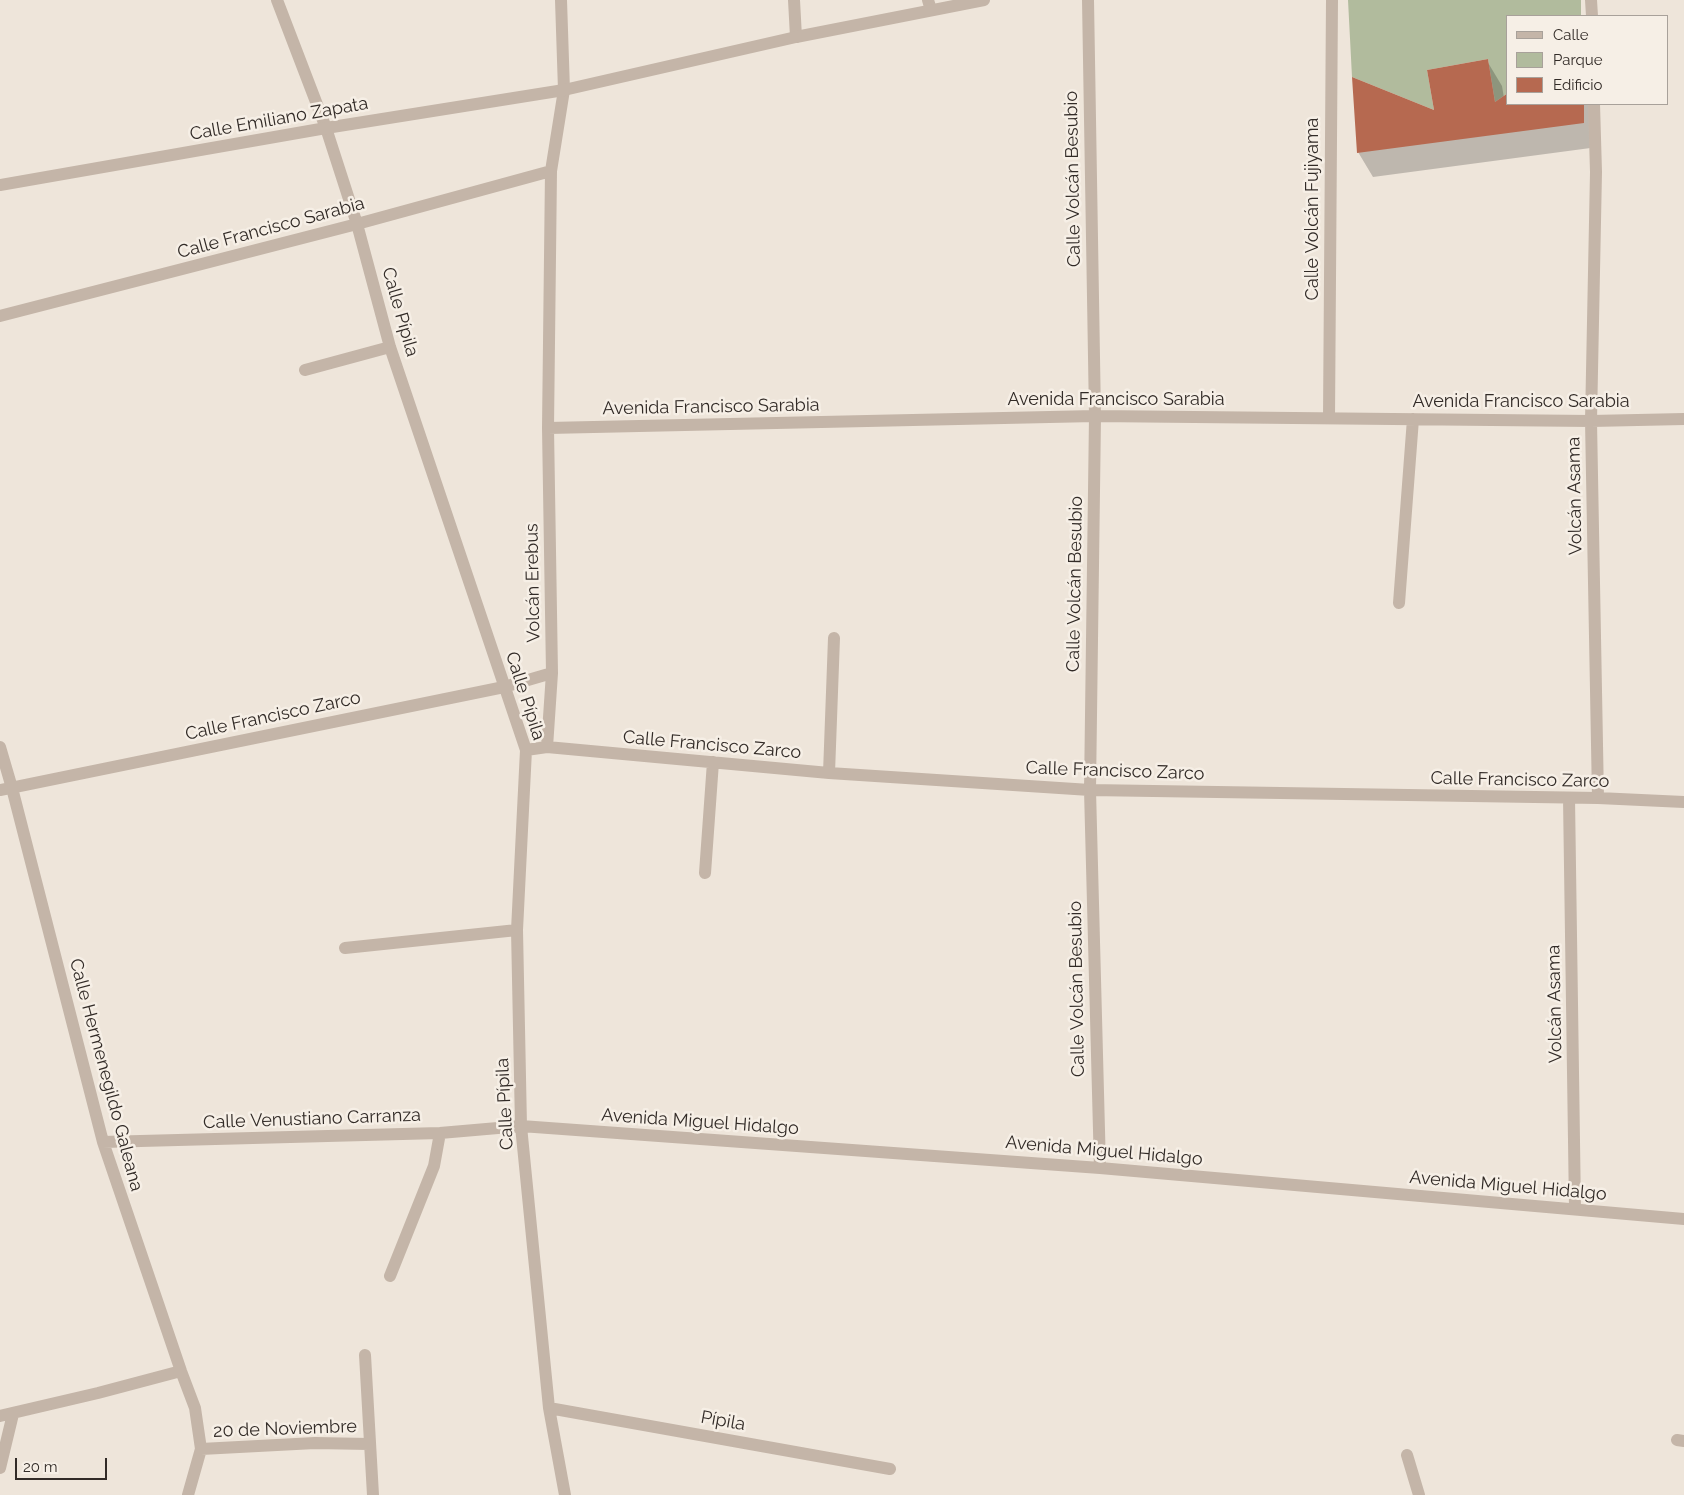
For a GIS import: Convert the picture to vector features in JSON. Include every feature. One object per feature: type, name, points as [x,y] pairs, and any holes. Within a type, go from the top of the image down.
[{"type":"street","name":"Calle Pípila","points":[[277,0],[326,128],[358,224],[390,347],[526,750],[517,930],[521,1126],[550,1408],[565,1495]]},
{"type":"street","name":"Volcán Erebus","points":[[547,746],[552,672],[548,428],[551,171],[564,90],[561,0]]},
{"type":"street","points":[[794,0],[796,37]]},
{"type":"street","name":"Calle Emiliano Zapata","points":[[0,185],[326,128],[564,90],[930,5],[984,0]]},
{"type":"street","name":"Calle Volcán Besubio","points":[[1088,0],[1095,416],[1090,790],[1100,1168]]},
{"type":"street","name":"Calle Volcán Fujiyama","points":[[1329,418],[1332,0]]},
{"type":"street","points":[[1591,0],[1592,15]]},
{"type":"street","name":"Volcán Asama","points":[[1594,105],[1596,172],[1591,421],[1598,798]]},
{"type":"street","name":"Calle Francisco Sarabia","points":[[0,316],[358,224],[551,171]]},
{"type":"street","points":[[305,370],[390,347]]},
{"type":"street","name":"Avenida Francisco Sarabia","points":[[548,428],[1095,416],[1591,421],[1684,419]]},
{"type":"street","points":[[1399,603],[1413,419]]},
{"type":"street","points":[[829,774],[834,638]]},
{"type":"street","name":"Calle Francisco Zarco","points":[[6,789],[504,687],[552,672]]},
{"type":"street","points":[[526,750],[547,746]]},
{"type":"street","name":"Calle Francisco Zarco","points":[[547,746],[829,774],[1090,790],[1598,798],[1684,802]]},
{"type":"street","name":"Calle Hermenegildo Galeana","points":[[0,748],[6,789],[103,1142],[195,1408],[201,1449],[188,1495]]},
{"type":"street","points":[[705,873],[713,762]]},
{"type":"street","name":"Volcán Asama","points":[[1569,798],[1575,1209]]},
{"type":"street","points":[[345,948],[517,930]]},
{"type":"street","name":"Calle Venustiano Carranza","points":[[103,1142],[440,1134],[521,1126]]},
{"type":"street","name":"Avenida Miguel Hidalgo","points":[[521,1126],[1100,1168],[1684,1219]]},
{"type":"street","points":[[390,1276],[434,1166],[440,1134]]},
{"type":"street","points":[[366,1355],[372,1495]]},
{"type":"street","points":[[0,1416],[181,1371]]},
{"type":"street","name":"Pípila","points":[[550,1408],[890,1469]]},
{"type":"street","points":[[0,1468],[13,1414]]},
{"type":"street","name":"20 de Noviembre","points":[[201,1449],[315,1443],[369,1444]]},
{"type":"street","points":[[1407,1454],[1419,1495]]},
{"type":"green space","points":[[1348,0],[1581,0],[1581,15],[1506,15],[1506,94],[1495,102],[1488,59],[1427,70],[1434,110],[1352,77]]},
{"type":"building","points":[[1488,59],[1495,102],[1506,94],[1506,105],[1584,105],[1584,123],[1357,153],[1352,77],[1434,110],[1427,70]]}]
